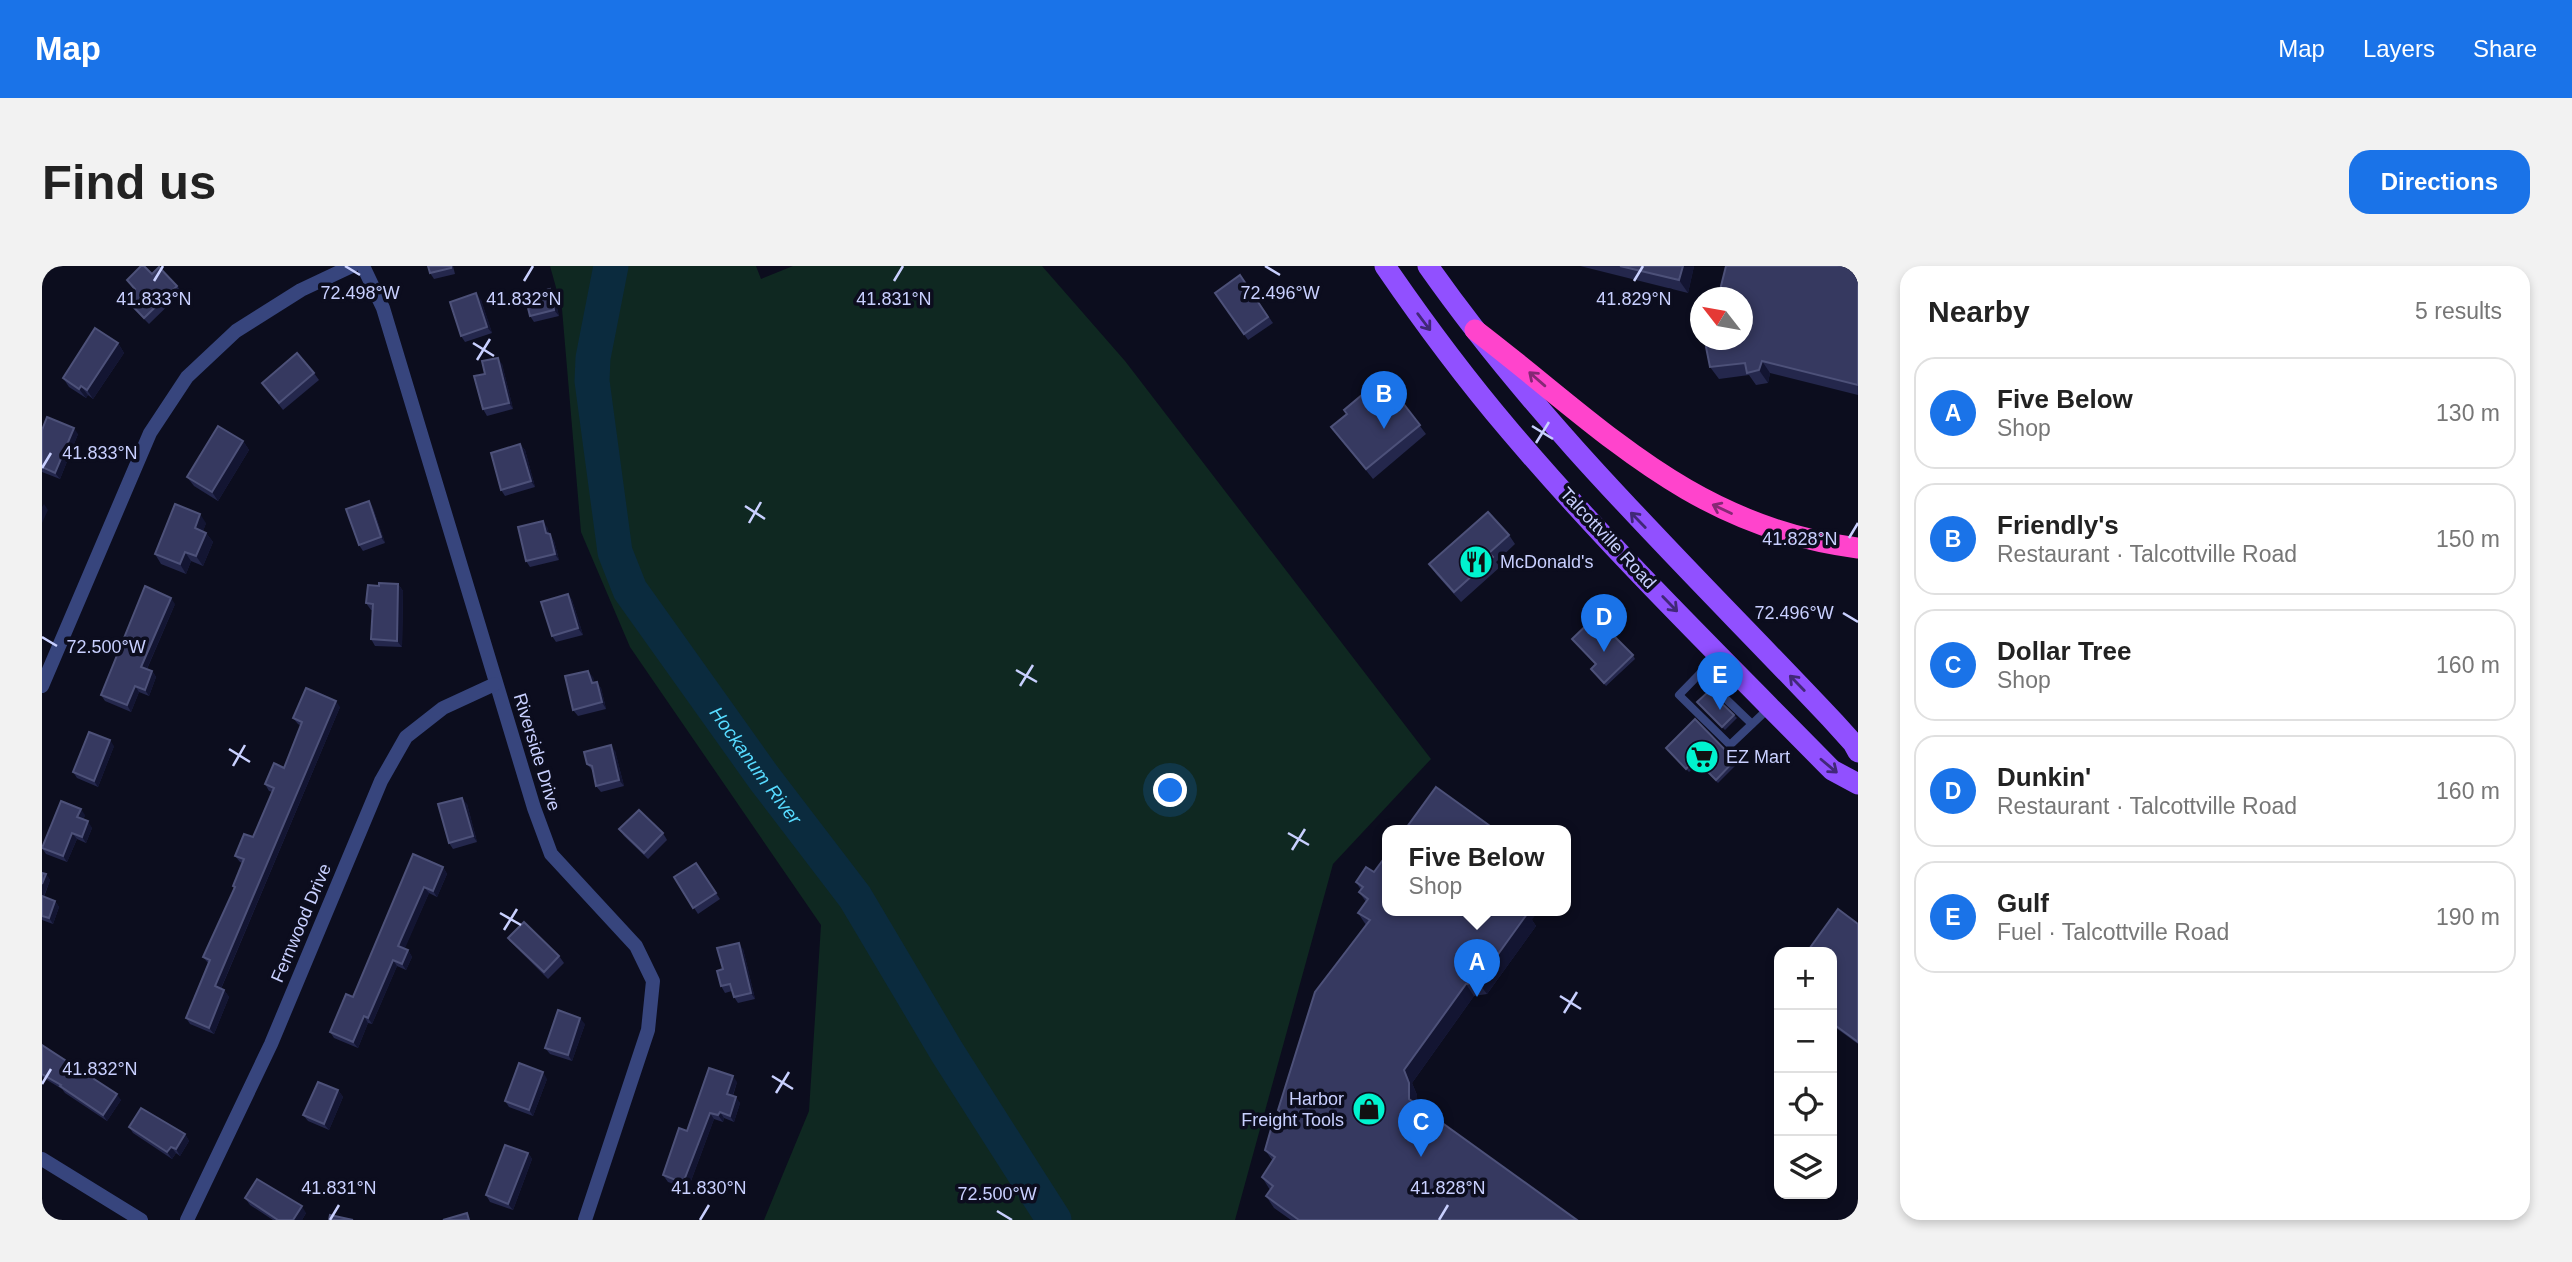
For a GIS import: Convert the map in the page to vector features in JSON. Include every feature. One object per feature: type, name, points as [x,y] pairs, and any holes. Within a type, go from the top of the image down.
[{"type":"highway","points":[[1475,330],[1611,439],[1693,495],[1773,529],[1811,540],[1858,548]]},
{"type":"main road","name":"Talcottville Road","points":[[1385,266],[1479,394],[1537,461],[1832,771],[1858,784]]},
{"type":"main road","name":"Talcottville Road","points":[[1428,266],[1475,330],[1580,456],[1835,723],[1858,752]]},
{"type":"main road","points":[[1537,461],[1557,456],[1580,456]]},
{"type":"main road","points":[[1802,740],[1823,733],[1835,723]]},
{"type":"street","points":[[42,686],[150,433],[187,377],[236,331],[301,290],[352,266]]},
{"type":"street","name":"Riverside Drive","points":[[363,266],[387,321],[495,684],[551,855],[636,946],[653,981],[648,1030],[585,1220]]},
{"type":"street","name":"Fernwood Drive","points":[[187,1220],[271,1044],[381,781],[406,737],[443,708],[495,684]]},
{"type":"street","points":[[42,1159],[141,1220]]},
{"type":"lane","points":[[1719,654],[1679,695],[1730,745],[1770,707]]},
{"type":"lane","points":[[1700,674],[1752,724]]},
{"type":"green space","points":[[550,266],[756,266],[761,279],[793,266],[1042,266],[1125,361],[1431,759],[1333,864],[1235,1220],[764,1220],[809,1111],[821,925],[630,647],[581,532],[562,309]]},
{"type":"building","points":[[141,266],[152,274],[159,267],[177,286],[144,318],[125,298],[135,289],[127,280]]},
{"type":"building","points":[[428,266],[451,266],[451,268],[430,273]]},
{"type":"building","points":[[1620,266],[1683,266],[1679,280]]},
{"type":"building","points":[[1726,266],[1858,266],[1858,385],[1762,361],[1759,370],[1747,373],[1745,363],[1710,367],[1707,350],[1753,350],[1753,287],[1721,287]]},
{"type":"building","points":[[1240,275],[1268,317],[1244,334],[1215,293]]},
{"type":"building","points":[[550,289],[554,310],[530,316],[526,300],[529,299],[528,295]]},
{"type":"building","points":[[476,293],[487,327],[461,336],[450,302]]},
{"type":"building","points":[[95,328],[118,343],[87,390],[81,386],[79,389],[63,378]]},
{"type":"building","points":[[297,353],[314,373],[279,403],[262,383]]},
{"type":"building","points":[[498,358],[509,403],[483,409],[474,376],[485,374],[482,361]]},
{"type":"building","points":[[1381,379],[1420,425],[1366,469],[1331,427],[1347,414],[1344,410]]},
{"type":"building","points":[[47,417],[74,428],[55,473],[42,467],[42,430]]},
{"type":"building","points":[[218,426],[243,441],[212,492],[187,477]]},
{"type":"building","points":[[520,444],[531,481],[501,490],[491,453]]},
{"type":"building","points":[[369,501],[381,537],[359,545],[346,509]]},
{"type":"building","points":[[175,504],[200,514],[195,528],[206,533],[196,556],[185,552],[180,564],[155,554]]},
{"type":"building","points":[[1488,512],[1509,535],[1489,553],[1493,557],[1454,592],[1429,564]]},
{"type":"building","points":[[543,521],[546,533],[550,534],[555,554],[526,561],[518,527]]},
{"type":"building","points":[[379,583],[398,584],[397,641],[371,639],[373,604],[366,603],[368,585],[379,586]]},
{"type":"building","points":[[145,586],[171,598],[141,667],[152,671],[145,690],[135,686],[127,705],[101,695]]},
{"type":"building","points":[[568,594],[578,628],[552,636],[541,602]]},
{"type":"building","points":[[1595,617],[1633,655],[1604,683],[1591,669],[1596,664],[1572,639]]},
{"type":"building","points":[[588,671],[592,683],[597,682],[602,702],[573,710],[565,676]]},
{"type":"building","points":[[306,688],[336,701],[215,986],[224,990],[209,1028],[186,1018],[210,960],[203,957],[235,887],[233,886],[244,859],[235,856],[244,834],[253,837],[274,788],[265,784],[274,763],[284,768],[302,722],[293,718]]},
{"type":"building","points":[[1709,691],[1734,715],[1722,727],[1697,702]]},
{"type":"building","name":"EZ Mart","points":[[1695,719],[1735,760],[1716,780],[1695,759],[1686,769],[1666,748]]},
{"type":"building","points":[[89,732],[110,740],[94,781],[73,772]]},
{"type":"building","points":[[611,745],[619,780],[596,786],[592,766],[587,764],[584,752]]},
{"type":"building","points":[[1436,787],[1489,825],[1408,825]]},
{"type":"building","points":[[462,798],[473,836],[449,843],[438,804]]},
{"type":"building","points":[[61,801],[81,809],[77,817],[88,821],[82,837],[72,833],[63,856],[42,848]]},
{"type":"building","points":[[639,810],[663,833],[644,853],[619,829]]},
{"type":"building","points":[[413,854],[443,867],[433,891],[424,887],[398,946],[408,950],[402,964],[393,960],[368,1018],[364,1016],[353,1042],[330,1032],[346,994],[353,997]]},
{"type":"building","points":[[1382,861],[1382,916],[1526,916],[1478,982],[1466,984],[1404,1070],[1409,1083],[1409,1099],[1577,1220],[1299,1220],[1266,1196],[1273,1186],[1262,1177],[1275,1157],[1265,1150],[1271,1129],[1282,1113],[1278,1110],[1315,992],[1370,920],[1358,913],[1368,899],[1359,892],[1363,887],[1356,882],[1366,867],[1374,872]]},
{"type":"building","points":[[696,863],[716,893],[693,908],[674,877]]},
{"type":"building","points":[[42,896],[55,901],[49,918],[42,916]]},
{"type":"building","points":[[1838,909],[1858,924],[1858,1042],[1837,1027],[1837,947],[1811,947]]},
{"type":"building","points":[[524,922],[559,956],[544,972],[508,938]]},
{"type":"building","points":[[739,943],[751,993],[734,997],[730,984],[721,986],[717,971],[723,969],[717,948]]},
{"type":"building","points":[[558,1010],[580,1018],[568,1055],[545,1048]]},
{"type":"building","points":[[42,1045],[117,1094],[103,1115],[42,1074]]},
{"type":"building","points":[[519,1063],[543,1072],[529,1110],[505,1101]]},
{"type":"building","points":[[709,1068],[733,1076],[727,1094],[736,1097],[730,1116],[720,1112],[718,1115],[710,1113],[683,1183],[663,1175],[679,1128],[687,1131]]},
{"type":"building","points":[[318,1082],[338,1090],[324,1124],[303,1115]]},
{"type":"building","points":[[141,1108],[185,1134],[176,1149],[171,1147],[167,1152],[129,1127]]},
{"type":"building","points":[[505,1145],[528,1153],[508,1204],[486,1195]]},
{"type":"building","points":[[257,1179],[302,1206],[293,1220],[278,1220],[245,1198]]},
{"type":"building","points":[[467,1213],[469,1220],[443,1220]]},
{"type":"building","points":[[330,1215],[353,1220],[329,1220]]},
{"type":"waterway","name":"Hockanum River","points":[[611,266],[593,358],[592,381],[615,552],[630,590],[764,778],[855,897],[947,1052],[1054,1220]]},
{"type":"place","name":"Friendly's","points":[[1384,429]]},
{"type":"place","name":"McDonald's","points":[[1476,562]]},
{"type":"place","name":"Dunkin'","points":[[1604,652]]},
{"type":"place","name":"Gulf","points":[[1720,710]]},
{"type":"place","name":"EZ Mart","points":[[1702,757]]},
{"type":"place","name":"Five Below","points":[[1477,997]]},
{"type":"place","name":"Harbor Freight Tools","points":[[1369,1109]]},
{"type":"place","name":"Dollar Tree","points":[[1421,1157]]}]
